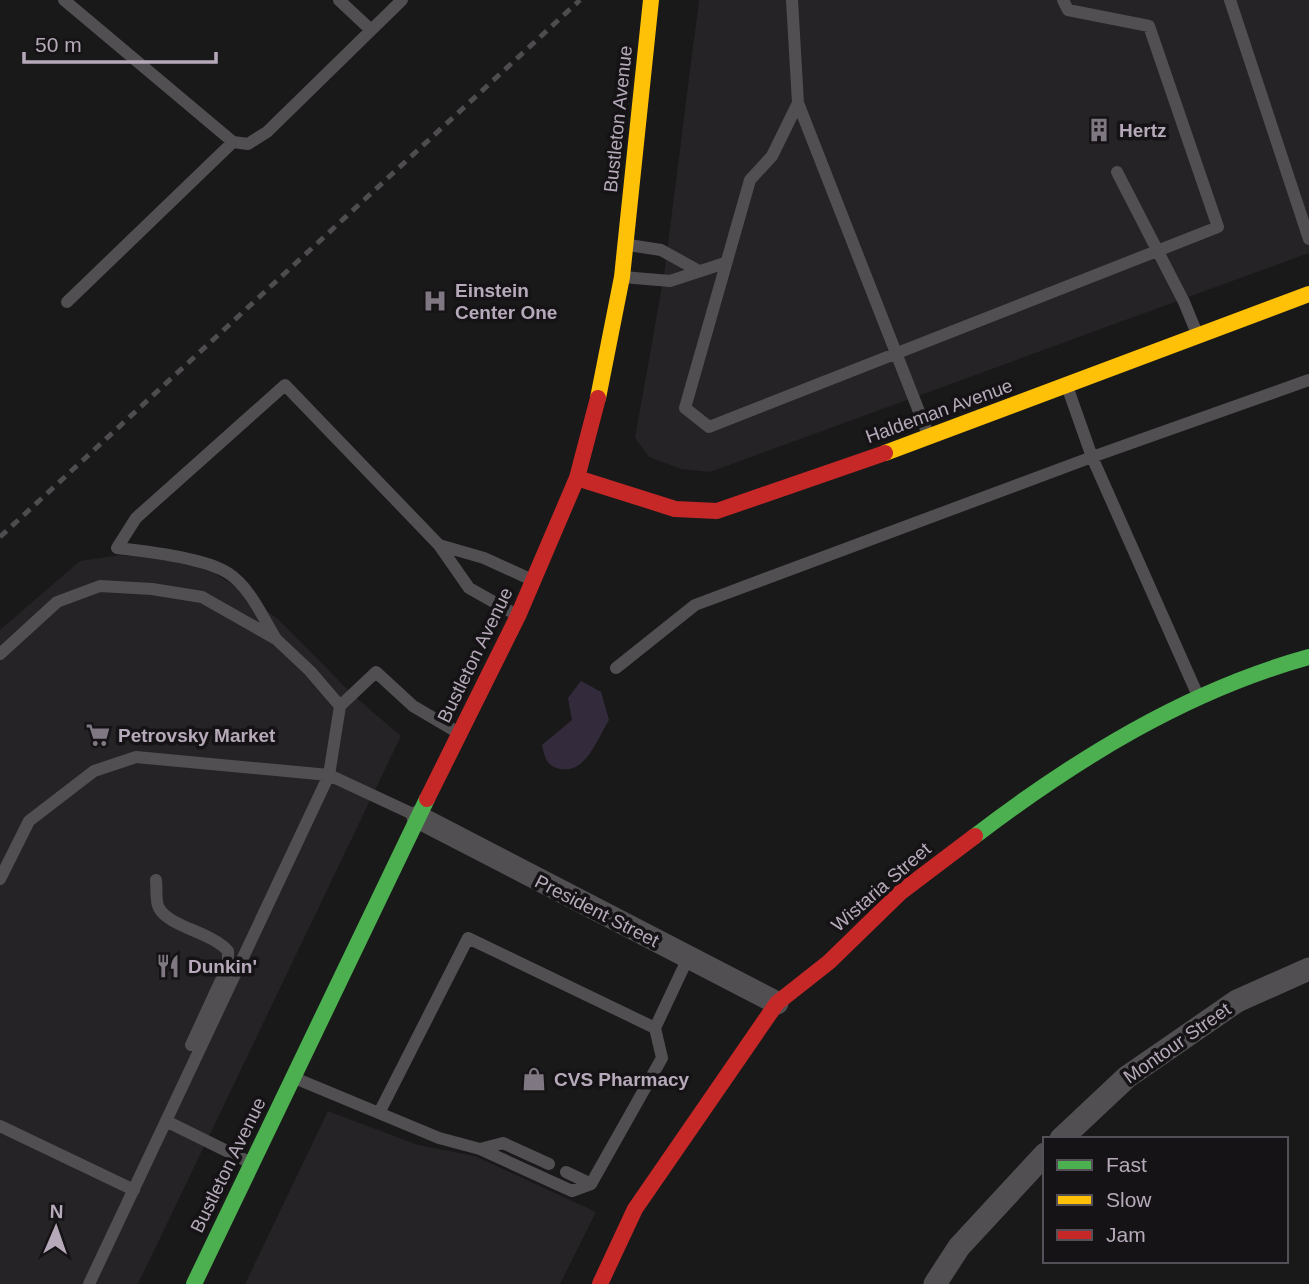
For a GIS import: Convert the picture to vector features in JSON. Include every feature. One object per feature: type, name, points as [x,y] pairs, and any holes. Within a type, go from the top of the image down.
[{"type":"main road","name":"Bustleton Avenue","points":[[194,1284],[418,817],[518,616],[577,478],[607,363],[622,277],[651,0]]},
{"type":"main road","name":"Haldeman Avenue","points":[[577,478],[675,509],[717,511],[929,437],[1309,294]]},
{"type":"main road","name":"Wistaria Street","points":[[600,1284],[635,1209],[777,1003],[829,962],[901,892],[1008,811],[1104,745],[1255,672],[1309,657]]},
{"type":"street","name":"President Street","points":[[418,817],[777,1003]]},
{"type":"street","name":"Montour Street","points":[[1063,1137],[1127,1077],[1237,1001],[1309,969]]},
{"type":"street","points":[[935,1284],[959,1247],[1043,1156]]},
{"type":"lane","points":[[64,0],[233,142],[248,145],[267,132],[402,0]]},
{"type":"lane","points":[[339,0],[371,30]]},
{"type":"lane","points":[[792,0],[798,103],[929,437]]},
{"type":"lane","points":[[798,103],[772,156],[750,180],[685,408],[709,427],[1218,227],[1149,26],[1068,10],[1063,0]]},
{"type":"lane","points":[[1230,0],[1305,212],[1309,239]]},
{"type":"lane","points":[[67,302],[233,142]]},
{"type":"lane","points":[[1117,172],[1156,253],[1184,302],[1198,336]]},
{"type":"lane","points":[[626,244],[661,250],[699,271]]},
{"type":"lane","points":[[622,277],[670,281],[725,263]]},
{"type":"lane","points":[[616,668],[695,605],[1092,457],[1309,380]]},
{"type":"lane","points":[[276,639],[248,594],[228,573],[157,552],[117,548],[136,518],[285,385],[439,545],[469,588],[518,616]]},
{"type":"lane","points":[[1067,386],[1092,457],[1199,699]]},
{"type":"lane","points":[[439,545],[484,558],[534,581]]},
{"type":"lane","points":[[0,654],[57,602],[100,586],[152,589],[202,597],[276,639],[310,671],[340,706]]},
{"type":"lane","points":[[89,1284],[329,775],[340,706],[376,672],[413,706],[459,734]]},
{"type":"lane","points":[[0,879],[29,821],[94,771],[136,757],[329,775],[418,817]]},
{"type":"lane","points":[[156,880],[158,906],[166,916],[221,942],[228,951],[228,965],[191,1045]]},
{"type":"lane","points":[[379,1113],[468,939],[655,1028]]},
{"type":"lane","points":[[293,1078],[439,1138],[480,1149],[572,1191],[591,1184],[662,1058],[655,1028],[688,958]]},
{"type":"lane","points":[[166,1121],[252,1164]]},
{"type":"lane","points":[[0,1126],[134,1190]]},
{"type":"lane","points":[[480,1149],[503,1143],[548,1164]]},
{"type":"lane","points":[[566,1172],[591,1184]]},
{"type":"shaded area","points":[[699,0],[1309,0],[1309,253],[710,472],[681,469],[649,457],[635,438],[664,275]]},
{"type":"shaded area","points":[[120,555],[180,561],[213,572],[279,620],[353,695],[401,736],[138,1284],[0,1284],[0,630],[80,561]]},
{"type":"shaded area","points":[[581,681],[601,692],[609,720],[584,761],[569,769],[555,768],[545,757],[542,745],[572,720],[568,698]]},
{"type":"shaded area","points":[[328,1111],[418,1145],[475,1156],[596,1212],[560,1284],[245,1284]]},
{"type":"railway","points":[[0,537],[580,0]]},
{"type":"traffic: fast","points":[[975,836],[1052,780],[1134,730],[1219,688],[1309,657]]},
{"type":"traffic: fast","points":[[194,1284],[427,799]]},
{"type":"traffic: slow","points":[[598,398],[622,277],[651,0]]},
{"type":"traffic: slow","points":[[885,453],[1309,294]]},
{"type":"traffic: jam","points":[[427,799],[518,616],[577,478],[598,398]]},
{"type":"traffic: jam","points":[[577,478],[675,509],[717,511],[885,453]]},
{"type":"traffic: jam","points":[[600,1284],[635,1209],[777,1003],[829,962],[901,892],[975,836]]},
{"type":"place","name":"Hertz","points":[[1099,130]]},
{"type":"place","name":"Einstein Center One","points":[[435,301]]},
{"type":"place","name":"Petrovsky Market","points":[[98,735]]},
{"type":"place","name":"Dunkin'","points":[[168,966]]},
{"type":"place","name":"CVS Pharmacy","points":[[534,1079]]}]
